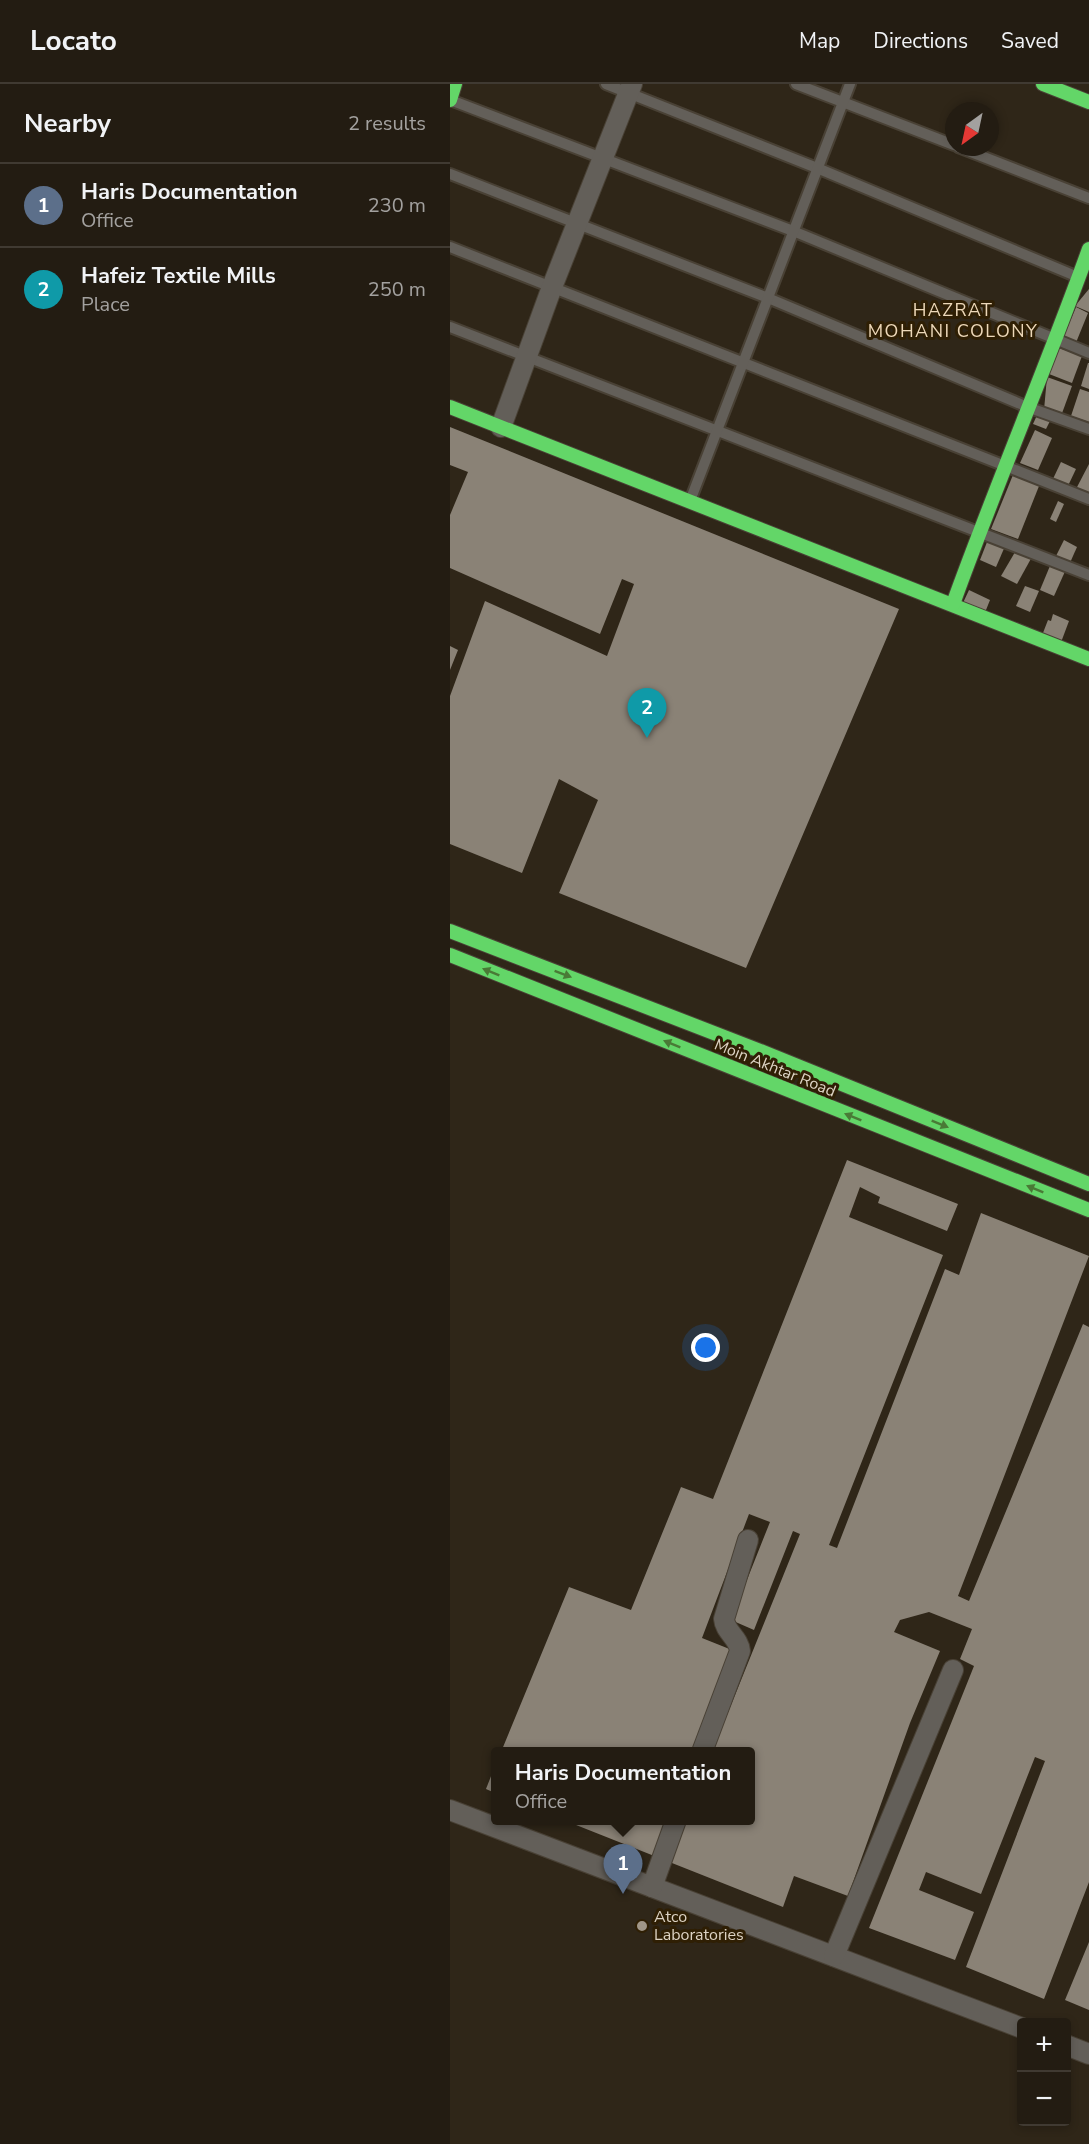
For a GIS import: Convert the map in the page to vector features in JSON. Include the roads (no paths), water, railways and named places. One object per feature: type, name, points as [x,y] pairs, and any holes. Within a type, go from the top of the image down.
[{"type":"main road","points":[[450,100],[455,84]]},
{"type":"main road","points":[[1042,84],[1089,102]]},
{"type":"main road","points":[[953,604],[1006,465],[1056,341],[1084,279],[1089,249]]},
{"type":"main road","points":[[450,407],[1089,659]]},
{"type":"main road","name":"Moin Akhtar Road","points":[[450,931],[763,1052],[1089,1184]]},
{"type":"main road","name":"Moin Akhtar Road","points":[[450,955],[1089,1210]]},
{"type":"main road","points":[[753,1077],[763,1052]]},
{"type":"street","points":[[501,427],[552,287],[630,88]]},
{"type":"street","points":[[704,1747],[740,1651],[740,1644],[724,1625],[724,1619],[748,1540]]},
{"type":"street","points":[[834,1956],[953,1670]]},
{"type":"street","points":[[450,1810],[1017,2026]]},
{"type":"street","points":[[652,1887],[675,1825]]},
{"type":"street","points":[[1071,2047],[1089,2054]]},
{"type":"lane","points":[[606,84],[630,88],[1084,279]]},
{"type":"lane","points":[[796,84],[945,142]]},
{"type":"lane","points":[[690,501],[850,84]]},
{"type":"lane","points":[[450,100],[793,231],[1089,353]]},
{"type":"lane","points":[[982,156],[1089,198]]},
{"type":"lane","points":[[450,174],[768,298],[1030,408],[1089,429]]},
{"type":"lane","points":[[450,247],[1089,499]]},
{"type":"lane","points":[[450,327],[1089,575]]},
{"type":"place","name":"Hafeiz Textile Mills","points":[[647,738]]},
{"type":"place","name":"Haris Documentation","points":[[623,1894]]},
{"type":"place","name":"Atco Laboratories","points":[[642,1926]]},
{"type":"district","name":"HAZRAT MOHANI COLONY","points":[[953,320]]}]
